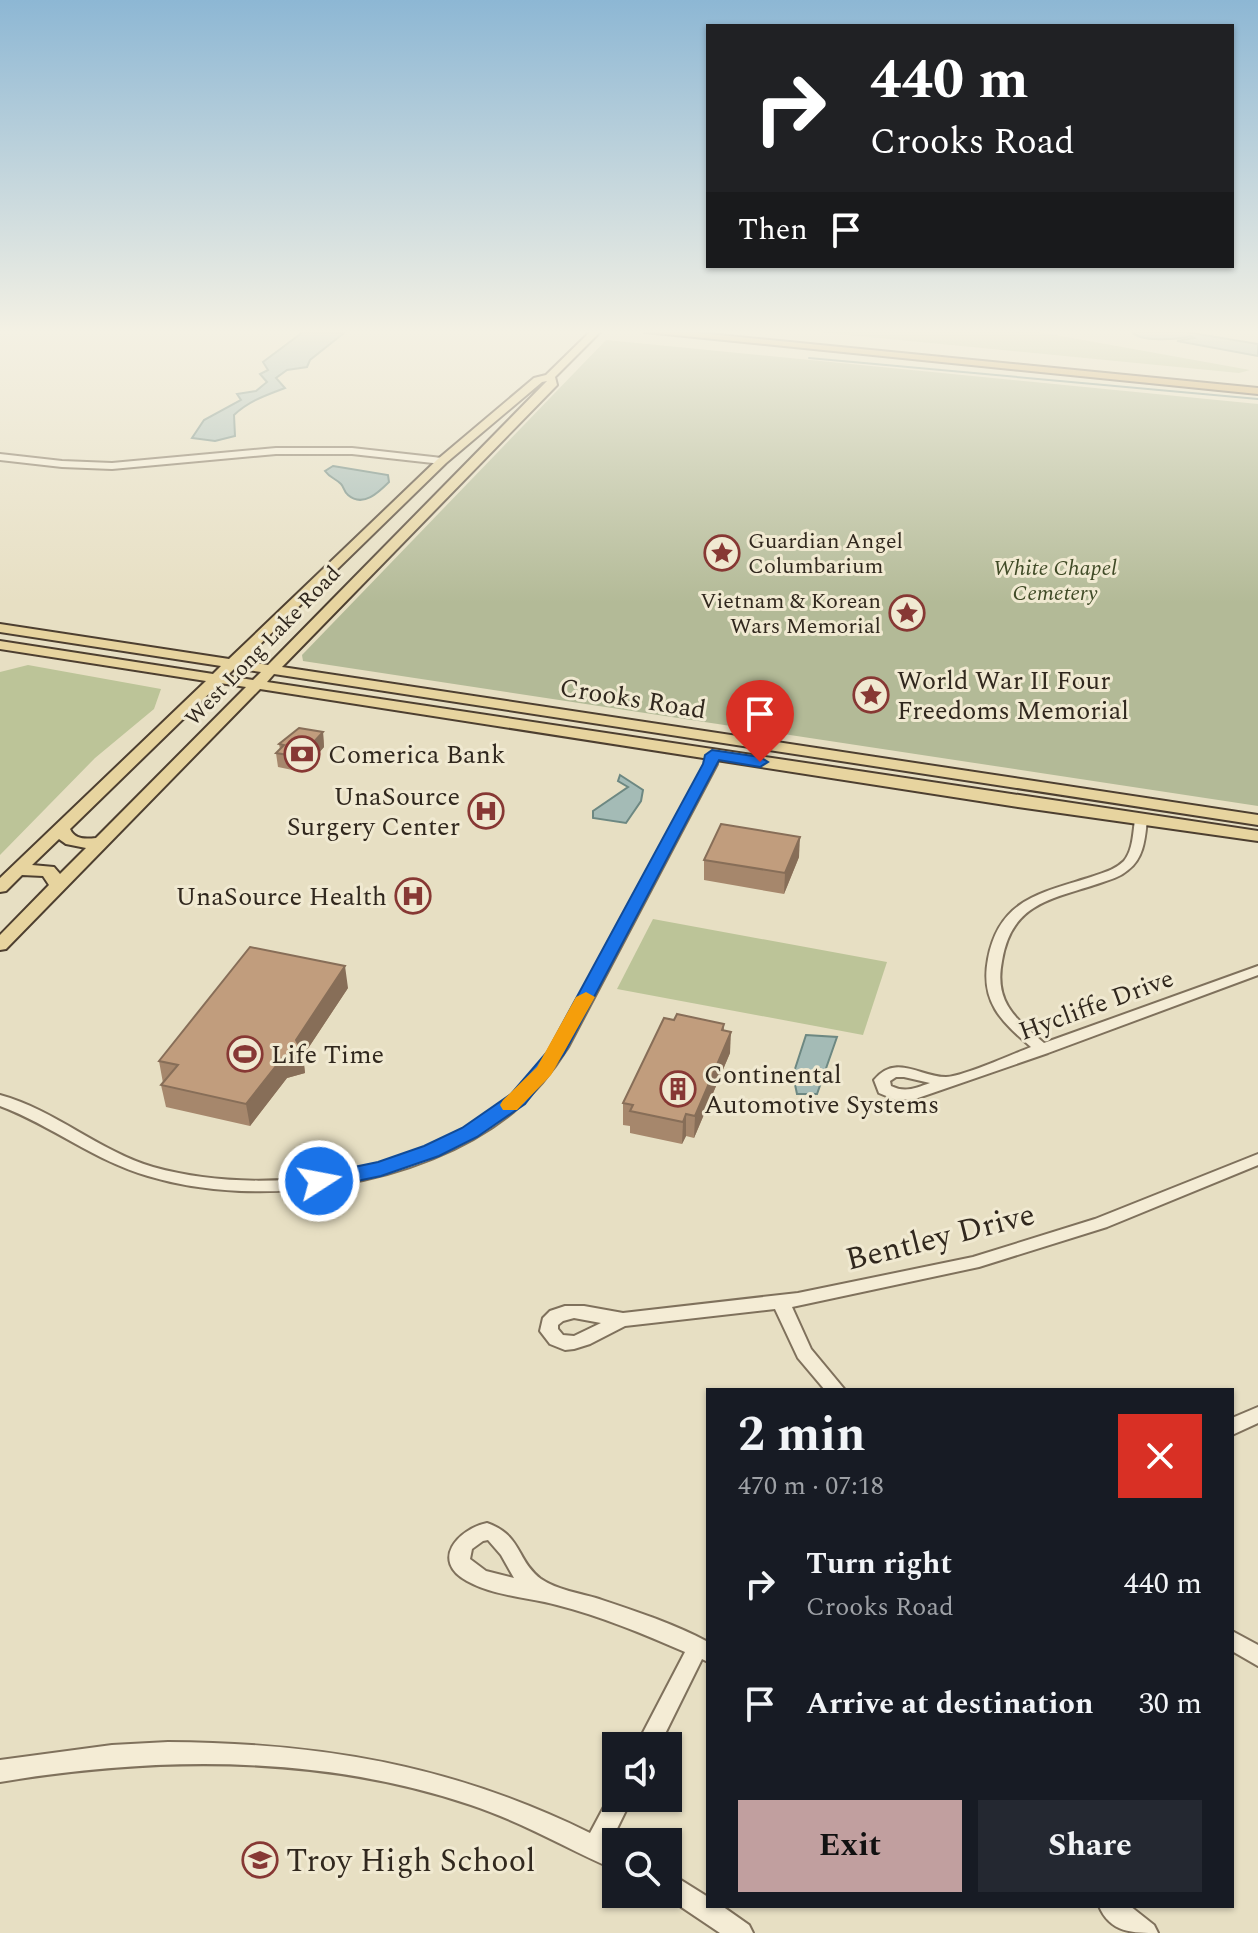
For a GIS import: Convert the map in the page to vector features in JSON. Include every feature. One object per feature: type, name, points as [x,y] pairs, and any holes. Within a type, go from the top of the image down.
[{"type":"main road","name":"West Long Lake Road","points":[[0,887],[439,463],[487,422]]},
{"type":"main road","name":"West Long Lake Road","points":[[0,945],[514,422]]},
{"type":"main road","points":[[460,445],[464,453],[478,458]]},
{"type":"main road","points":[[439,463],[459,464],[465,470]]},
{"type":"main road","points":[[370,529],[380,537],[397,539]]},
{"type":"main road","points":[[345,553],[364,555],[374,562]]},
{"type":"main road","name":"Crooks Road","points":[[0,628],[1258,820]]},
{"type":"main road","points":[[262,634],[268,644],[294,646]]},
{"type":"main road","name":"Crooks Road","points":[[0,645],[1018,802],[1258,836]]},
{"type":"main road","points":[[158,670],[176,666],[183,656]]},
{"type":"main road","points":[[302,693],[308,683],[326,678]]},
{"type":"main road","points":[[186,706],[212,706],[223,716]]},
{"type":"main road","points":[[548,730],[570,726],[574,721],[573,715]]},
{"type":"main road","points":[[712,755],[721,745],[738,740]]},
{"type":"main road","points":[[941,790],[959,785],[962,780],[960,774]]},
{"type":"main road","points":[[1018,802],[1014,791],[1028,784]]},
{"type":"main road","points":[[61,827],[62,833],[70,840],[102,842]]},
{"type":"main road","points":[[17,870],[48,871],[57,880],[58,887]]},
{"type":"street","points":[[0,457],[112,466],[276,451],[334,452],[439,463]]},
{"type":"street","points":[[0,1100],[33,1111],[108,1155],[137,1167],[183,1179],[225,1184],[294,1184],[340,1178],[410,1160],[451,1143],[501,1112],[544,1071],[676,830],[711,764],[712,755]]},
{"type":"street","points":[[1043,1050],[1009,1019],[993,995],[993,967],[1005,923],[1036,900],[1109,875],[1125,866],[1137,850],[1141,820]]},
{"type":"street","name":"Hycliffe Drive","points":[[950,1082],[1255,975]]},
{"type":"street","name":"Bentley Drive","points":[[623,1320],[781,1303],[906,1280],[1039,1245],[1153,1203],[1258,1159]]},
{"type":"street","points":[[781,1303],[804,1353],[834,1388]]},
{"type":"street","points":[[1234,1426],[1258,1414]]},
{"type":"street","points":[[547,1593],[703,1649],[655,1732]]},
{"type":"street","points":[[1234,1641],[1258,1656]]},
{"type":"street","points":[[0,1771],[89,1758],[147,1755],[221,1753],[302,1758],[384,1772],[448,1788],[537,1819],[602,1850]]},
{"type":"street","points":[[682,1893],[741,1933]]},
{"type":"street","points":[[1114,1908],[1146,1933]]},
{"type":"green space","name":"White Chapel Cemetery","points":[[527,422],[1258,422],[1258,806],[303,661],[302,655]]},
{"type":"green space","points":[[28,665],[161,689],[154,709],[95,758],[0,855],[0,672]]},
{"type":"green space","points":[[653,919],[887,962],[863,1035],[617,989]]},
{"type":"water","points":[[203,422],[234,422],[235,436],[215,441],[192,438]]},
{"type":"water","points":[[333,466],[388,475],[389,482],[370,497],[354,499],[325,471]]},
{"type":"water","points":[[620,775],[643,790],[641,801],[626,823],[593,818],[593,811],[628,787],[618,781]]},
{"type":"water","points":[[806,1035],[837,1037],[817,1094],[797,1094],[793,1075]]},
{"type":"building","points":[[299,728],[323,732],[300,757],[276,753],[284,745],[279,744]]},
{"type":"building","points":[[721,824],[800,837],[785,873],[704,860]]},
{"type":"building","name":"Life Time","points":[[250,947],[345,966],[296,1040],[302,1051],[284,1056],[246,1104],[161,1085],[178,1065],[159,1061]]},
{"type":"building","name":"Continental Automotive Systems","points":[[677,1014],[724,1024],[722,1030],[731,1032],[695,1116],[686,1114],[683,1122],[630,1111],[633,1105],[623,1103],[664,1018],[674,1020]]},
{"type":"slow traffic","points":[[510,1105],[544,1071],[586,997]]},
{"type":"place","name":"Guardian Angel Columbarium","points":[[722,553]]},
{"type":"place","name":"Vietnam & Korean Wars Memorial","points":[[907,613]]},
{"type":"place","name":"World War II Four Freedoms Memorial","points":[[871,695]]},
{"type":"place","name":"Comerica Bank","points":[[302,754]]},
{"type":"place","name":"UnaSource Surgery Center","points":[[486,811]]},
{"type":"place","name":"UnaSource Health","points":[[413,896]]},
{"type":"place","name":"Life Time","points":[[245,1054]]},
{"type":"place","name":"Continental Automotive Systems","points":[[678,1089]]},
{"type":"place","name":"Troy High School","points":[[260,1860]]},
{"type":"route","points":[[319,1181],[381,1169],[432,1151],[470,1132],[518,1099],[544,1071],[570,1028],[711,764],[712,755],[760,762]]}]
